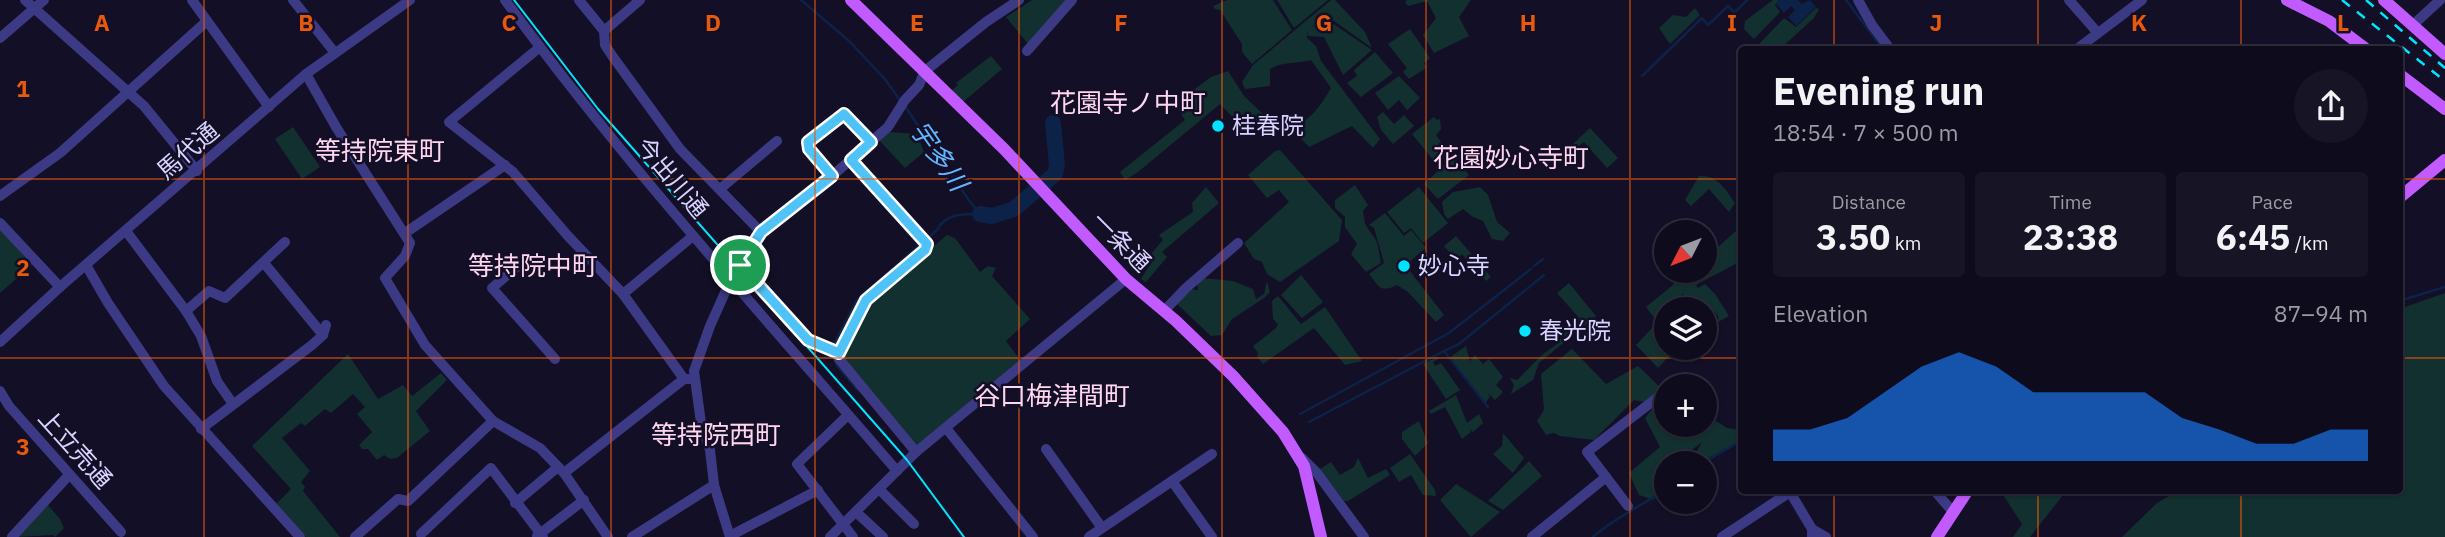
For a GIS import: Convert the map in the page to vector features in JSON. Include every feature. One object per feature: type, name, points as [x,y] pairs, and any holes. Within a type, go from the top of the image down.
[{"type":"main road","name":"一条通","points":[[851,0],[925,71],[1126,279],[1233,376],[1283,432],[1304,466],[1321,537]]},
{"type":"main road","points":[[2287,0],[2329,21],[2362,46]]},
{"type":"main road","points":[[2384,0],[2445,54]]},
{"type":"main road","points":[[2403,77],[2445,109]]},
{"type":"main road","points":[[2403,195],[2445,160]]},
{"type":"main road","points":[[1937,537],[1965,494]]},
{"type":"street","points":[[25,0],[144,106],[197,171]]},
{"type":"street","points":[[0,38],[44,0]]},
{"type":"street","points":[[192,0],[269,107]]},
{"type":"street","points":[[293,0],[335,53]]},
{"type":"street","name":"馬代通","points":[[0,342],[306,74],[410,0]]},
{"type":"street","name":"今出川通","points":[[505,0],[592,114],[693,236],[897,471]]},
{"type":"street","points":[[579,0],[604,31],[605,44],[658,121],[680,149],[761,232]]},
{"type":"street","points":[[604,31],[640,0]]},
{"type":"street","points":[[515,503],[689,379],[731,279],[761,232],[888,127],[903,103],[919,86],[925,71],[986,22],[1019,0]]},
{"type":"street","points":[[1027,51],[1072,0]]},
{"type":"street","points":[[1858,0],[1888,46]]},
{"type":"street","points":[[2069,0],[2097,32]]},
{"type":"street","points":[[2081,46],[2142,0]]},
{"type":"street","points":[[2413,25],[2440,0]]},
{"type":"street","points":[[0,195],[60,153],[207,21]]},
{"type":"street","points":[[540,47],[449,122],[505,164],[623,294],[689,379],[710,450],[714,485],[730,536],[818,490]]},
{"type":"street","points":[[306,74],[336,127],[410,243],[405,256],[385,278],[425,345],[493,421],[540,448],[561,470],[607,537]]},
{"type":"street","points":[[832,176],[809,149],[808,142],[844,114],[871,142]]},
{"type":"street","points":[[720,189],[777,141]]},
{"type":"street","points":[[834,350],[866,300],[925,250],[925,240],[851,160]]},
{"type":"street","points":[[405,233],[505,164]]},
{"type":"street","points":[[0,223],[60,287]]},
{"type":"street","points":[[126,231],[186,311],[201,336],[218,381],[233,404]]},
{"type":"street","points":[[623,294],[693,236]]},
{"type":"street","points":[[186,311],[209,291],[225,298],[285,242]]},
{"type":"street","points":[[1164,311],[1238,243]]},
{"type":"street","points":[[525,260],[492,288],[555,359]]},
{"type":"street","points":[[201,429],[282,369],[324,330],[264,263]]},
{"type":"street","points":[[86,265],[149,364],[201,429],[300,537]]},
{"type":"street","points":[[740,265],[808,340],[834,350],[916,452]]},
{"type":"street","points":[[830,537],[916,452],[1126,279]]},
{"type":"street","name":"上立売通","points":[[0,391],[69,475],[121,532]]},
{"type":"street","points":[[1628,506],[1587,452],[1654,400]]},
{"type":"street","points":[[848,415],[797,464],[853,537]]},
{"type":"street","points":[[355,537],[398,499],[408,501],[493,421]]},
{"type":"street","points":[[946,428],[1033,537]]},
{"type":"street","points":[[1046,449],[1102,528]]},
{"type":"street","points":[[1089,537],[1212,454]]},
{"type":"street","points":[[1298,455],[1317,473],[1364,537]]},
{"type":"street","points":[[421,534],[491,468],[540,536],[584,500]]},
{"type":"street","points":[[12,537],[69,475]]},
{"type":"street","points":[[1532,537],[1606,477]]},
{"type":"street","points":[[1172,481],[1212,537]]},
{"type":"street","points":[[632,537],[714,485]]},
{"type":"street","points":[[879,489],[914,524]]},
{"type":"street","points":[[1721,537],[1787,494]]},
{"type":"street","points":[[1793,494],[1812,533],[1826,537]]},
{"type":"street","points":[[1938,494],[1954,512]]},
{"type":"street","points":[[856,512],[883,537]]},
{"type":"green space","points":[[1032,0],[1069,0],[1028,44],[1006,17]]},
{"type":"green space","points":[[1227,0],[1273,0],[1292,30],[1252,64],[1242,52],[1242,44],[1220,10],[1213,6]]},
{"type":"green space","points":[[1277,0],[1328,0],[1294,28]]},
{"type":"green space","points":[[1331,0],[1335,0],[1365,32],[1372,48],[1327,16],[1311,28],[1326,19],[1372,50],[1343,75],[1324,37],[1308,36],[1307,31],[1307,38],[1316,46],[1321,61],[1380,139],[1373,148],[1352,126],[1309,147],[1292,129],[1314,112],[1331,88],[1311,60],[1270,69],[1270,86],[1245,89],[1242,82],[1253,65]]},
{"type":"green space","points":[[1407,0],[1471,0],[1459,17],[1469,36],[1434,53],[1423,35],[1436,18],[1427,1],[1408,6],[1405,2]]},
{"type":"green space","points":[[1773,0],[1779,0],[1775,5],[1780,12],[1754,39],[1744,29],[1745,21]]},
{"type":"green space","points":[[1695,8],[1700,15],[1670,44],[1659,28],[1673,15],[1686,17]]},
{"type":"green space","points":[[1816,8],[1819,9],[1814,18],[1783,46],[1759,44],[1784,18],[1796,27]]},
{"type":"green space","points":[[1410,29],[1430,58],[1424,63],[1426,68],[1409,79],[1403,72],[1407,68],[1388,44]]},
{"type":"green space","points":[[1375,52],[1393,73],[1361,97],[1347,83],[1357,76],[1354,70]]},
{"type":"green space","points":[[991,56],[1002,69],[963,102],[951,91],[958,85],[956,83]]},
{"type":"green space","points":[[1228,71],[1244,96],[1266,117],[1247,132],[1220,104],[1125,180],[1120,172],[1185,120],[1175,104],[1211,77]]},
{"type":"green space","points":[[1399,76],[1420,98],[1407,110],[1399,100],[1388,110],[1375,93]]},
{"type":"green space","points":[[1383,112],[1394,124],[1404,115],[1414,126],[1393,144],[1381,130],[1377,117]]},
{"type":"green space","points":[[1434,117],[1440,119],[1441,129],[1436,135],[1446,149],[1434,161],[1412,134]]},
{"type":"green space","points":[[293,127],[320,167],[302,179],[275,139]]},
{"type":"green space","points":[[1590,128],[1618,158],[1607,168],[1584,142],[1576,148],[1573,144]]},
{"type":"green space","points":[[889,132],[917,134],[924,152],[905,168],[879,140]]},
{"type":"green space","points":[[1280,150],[1342,220],[1339,241],[1280,282],[1267,274],[1262,262],[1254,259],[1244,243],[1289,202],[1279,190],[1267,198],[1248,175],[1275,151]]},
{"type":"green space","points":[[1451,159],[1469,175],[1438,199],[1424,184]]},
{"type":"green space","points":[[1699,176],[1716,180],[1724,188],[1735,203],[1729,212],[1709,189],[1691,206],[1685,200]]},
{"type":"green space","points":[[1355,185],[1368,205],[1363,211],[1365,224],[1377,242],[1381,263],[1366,272],[1351,254],[1357,244],[1345,227],[1345,217],[1335,208],[1335,200]]},
{"type":"green space","points":[[1206,187],[1219,203],[1162,252],[1167,257],[1146,282],[1141,279],[1154,258],[1151,254],[1163,240],[1159,235],[1193,212],[1192,203]]},
{"type":"green space","points":[[1419,187],[1448,223],[1423,243],[1411,228],[1404,233],[1387,212]]},
{"type":"green space","points":[[1480,187],[1488,195],[1497,222],[1510,233],[1503,241],[1492,239],[1483,221],[1463,209],[1448,219],[1444,214],[1442,202],[1453,192]]},
{"type":"green space","points":[[1385,213],[1404,236],[1411,230],[1426,248],[1409,262],[1409,270],[1444,315],[1436,322],[1408,292],[1397,285],[1381,288],[1369,274],[1384,263],[1374,228],[1369,225]]},
{"type":"green space","points":[[0,229],[32,265],[0,293]]},
{"type":"green space","points":[[1737,230],[1738,231],[1738,263],[1717,274],[1717,248]]},
{"type":"green space","points":[[947,235],[955,238],[980,272],[988,266],[996,268],[992,276],[1030,319],[1006,341],[1020,360],[918,445],[912,445],[842,358],[843,352],[870,300]]},
{"type":"green space","points":[[1456,236],[1491,277],[1486,281],[1462,254],[1456,260],[1444,246]]},
{"type":"green space","points":[[1301,275],[1323,302],[1302,318],[1281,295]]},
{"type":"green space","points":[[1202,278],[1233,281],[1253,289],[1256,299],[1264,294],[1267,281],[1270,292],[1232,319],[1222,335],[1211,336],[1176,303],[1189,289],[1198,290],[1197,282]]},
{"type":"green space","points":[[1569,283],[1596,316],[1539,363],[1533,380],[1511,394],[1514,385],[1510,378],[1517,380],[1580,319],[1557,293]]},
{"type":"green space","points":[[1698,284],[1698,288],[1705,284],[1717,297],[1686,297],[1683,294],[1680,297],[1658,297],[1673,285]]},
{"type":"green space","points":[[2445,293],[2445,537],[2122,537],[2157,503],[2172,494],[2403,494],[2403,308]]},
{"type":"green space","points":[[1278,296],[1301,324],[1325,307],[1362,361],[1345,365],[1314,328],[1263,364],[1253,346],[1278,324],[1273,319],[1272,301]]},
{"type":"green space","points":[[1717,297],[1729,316],[1718,322]]},
{"type":"green space","points":[[1654,300],[1654,318],[1646,307]]},
{"type":"green space","points":[[1654,326],[1654,360],[1665,360],[1658,368],[1636,345]]},
{"type":"green space","points":[[1466,346],[1471,366],[1470,361],[1475,355],[1483,364],[1489,359],[1503,377],[1496,385],[1503,392],[1495,400],[1488,393],[1490,396],[1485,404],[1449,358]]},
{"type":"green space","points":[[1572,349],[1606,384],[1638,366],[1654,381],[1654,397],[1649,403],[1634,400],[1594,440],[1554,433],[1546,435],[1537,421],[1544,410],[1541,374]]},
{"type":"green space","points":[[348,354],[378,399],[403,385],[412,396],[441,373],[447,380],[416,411],[430,431],[397,458],[390,459],[384,455],[377,460],[368,449],[362,449],[359,445],[372,432],[357,414],[365,407],[353,394],[331,413],[325,409],[305,426],[301,423],[282,438],[310,471],[301,482],[305,487],[303,491],[340,537],[306,537],[276,504],[291,489],[252,446]]},
{"type":"green space","points":[[1437,357],[1433,362],[1435,366],[1441,363],[1460,390],[1446,399],[1423,364]]},
{"type":"green space","points":[[1456,395],[1467,423],[1479,414],[1483,423],[1473,432],[1470,429],[1471,432],[1462,439],[1445,407],[1431,414],[1429,411]]},
{"type":"green space","points":[[1654,407],[1654,435],[1645,418]]},
{"type":"green space","points":[[1419,421],[1428,443],[1415,456],[1402,439],[1402,432]]},
{"type":"green space","points":[[1717,422],[1727,428],[1738,430],[1738,442],[1717,453],[1717,451],[1697,451],[1702,442],[1691,451],[1655,451],[1660,447],[1655,437],[1717,437]]},
{"type":"green space","points":[[1503,433],[1524,458],[1513,473],[1493,454],[1502,446]]},
{"type":"green space","points":[[1654,452],[1654,499],[1639,495],[1629,473]]},
{"type":"green space","points":[[1410,454],[1435,490],[1436,496],[1423,495],[1411,475],[1399,482],[1390,468]]},
{"type":"green space","points":[[1358,458],[1368,478],[1386,469],[1390,475],[1344,501],[1320,469],[1331,462],[1340,475],[1354,467]]},
{"type":"green space","points":[[1529,461],[1542,476],[1503,510],[1488,501]]},
{"type":"green space","points":[[1456,484],[1500,512],[1471,537],[1440,500]]},
{"type":"green space","points":[[2003,494],[2064,494],[2030,537],[2013,537],[2022,524]]},
{"type":"green space","points":[[47,504],[64,528],[55,537],[16,537]]},
{"type":"water","points":[[1780,0],[1798,0],[1802,4],[1810,0],[1816,7],[1796,26],[1788,17],[1795,10],[1791,6],[1784,13],[1776,4]]},
{"type":"waterway","name":"宇多川","points":[[801,0],[848,40],[884,78],[900,100]]},
{"type":"waterway","points":[[1735,25],[1729,18],[1747,0]]},
{"type":"waterway","points":[[1846,0],[1881,46]]},
{"type":"waterway","points":[[1642,76],[1702,18],[1708,25],[1728,6],[1734,12]]},
{"type":"waterway","name":"宇多川","points":[[904,105],[980,214]]},
{"type":"waterway","name":"宇多川","points":[[980,214],[992,216],[1014,209],[1055,174],[1057,165],[1053,123]]},
{"type":"waterway","points":[[833,346],[857,300],[937,230],[940,224],[950,217],[980,214]]},
{"type":"waterway","points":[[1534,266],[1543,259]]},
{"type":"waterway","points":[[1300,414],[1449,333],[1531,269]]},
{"type":"waterway","points":[[1488,407],[1444,351],[1459,344],[1544,275]]},
{"type":"waterway","points":[[2403,300],[2445,287]]},
{"type":"waterway","points":[[1309,422],[1444,351]]},
{"type":"waterway","points":[[832,353],[837,366],[858,390]]},
{"type":"waterway","points":[[1717,455],[1738,443]]},
{"type":"waterway","points":[[1593,537],[1654,496]]},
{"type":"tram line","points":[[514,0],[598,109],[907,460],[964,537]]},
{"type":"railway","points":[[2342,0],[2400,46]]},
{"type":"railway","points":[[2366,0],[2445,68]]},
{"type":"railway","points":[[2403,48],[2445,81]]},
{"type":"place","name":"桂春院","points":[[1218,126]]},
{"type":"place","name":"妙心寺","points":[[1404,266]]},
{"type":"place","name":"春光院","points":[[1525,331]]},
{"type":"district","name":"花園寺ノ中町","points":[[1128,103]]},
{"type":"district","name":"等持院東町","points":[[380,151]]},
{"type":"district","name":"花園妙心寺町","points":[[1511,158]]},
{"type":"district","name":"等持院中町","points":[[533,266]]},
{"type":"district","name":"谷口梅津間町","points":[[1052,396]]},
{"type":"district","name":"等持院西町","points":[[716,435]]},
{"type":"route","points":[[844,114],[871,142],[851,160],[927,244],[925,250],[866,300],[839,353],[828,346],[808,340],[740,265],[761,232],[832,176],[809,149],[808,142],[844,114]]}]
